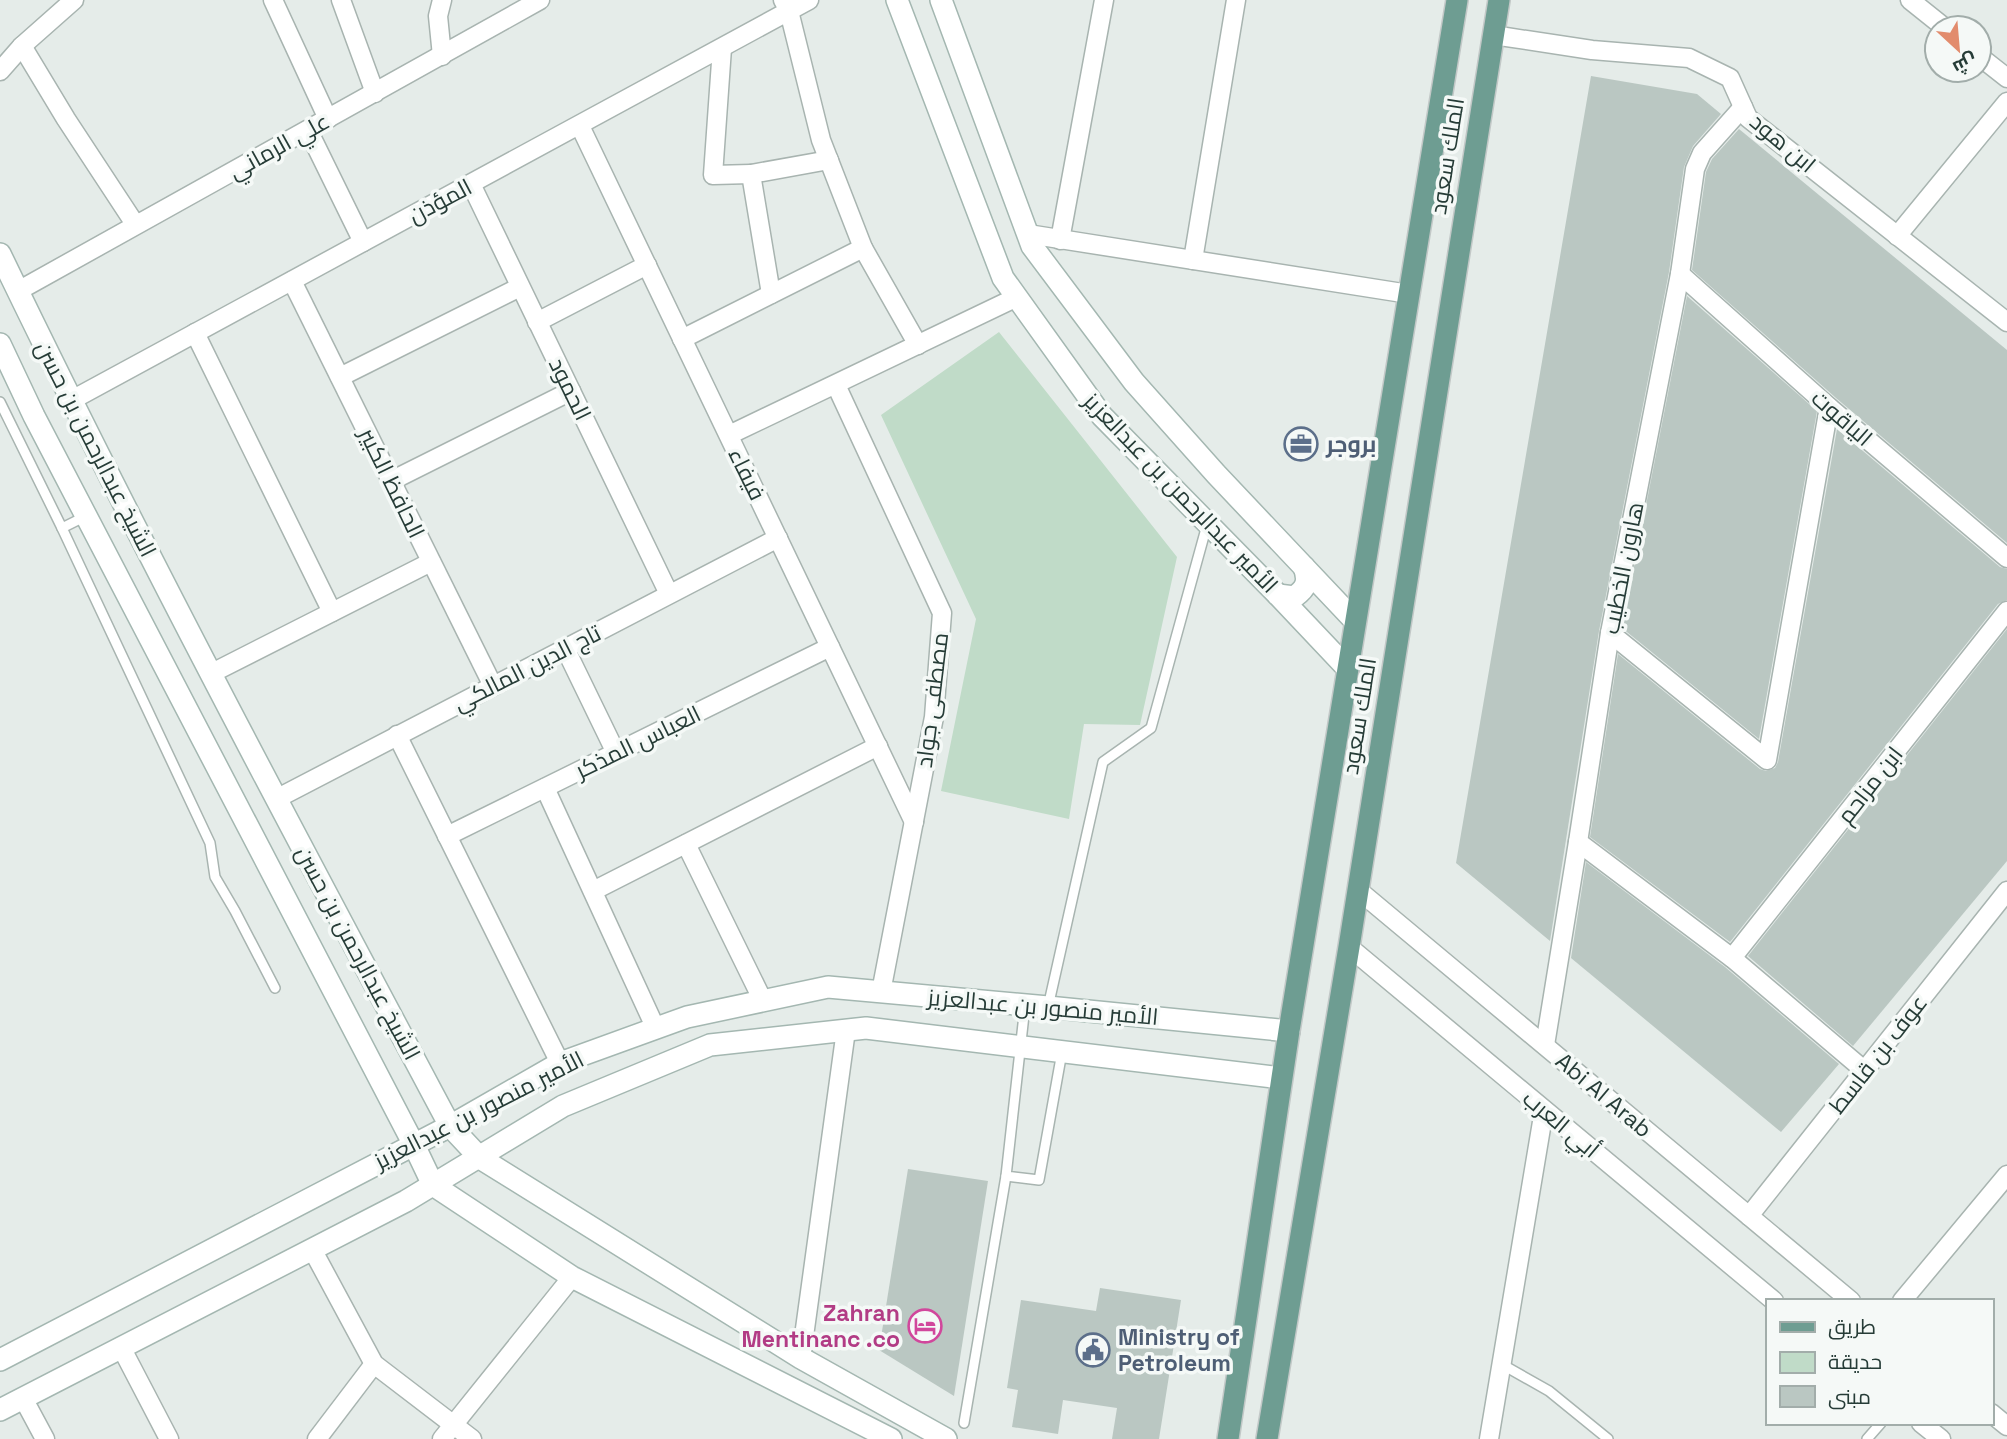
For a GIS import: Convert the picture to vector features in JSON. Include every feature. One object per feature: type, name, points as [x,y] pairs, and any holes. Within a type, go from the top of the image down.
[{"type":"main road","name":"الملك سعود","points":[[1228,1439],[1281,1078],[1457,0]]},
{"type":"main road","name":"الملك سعود","points":[[1267,1439],[1349,947],[1499,0]]},
{"type":"street","points":[[0,71],[22,46],[74,0]]},
{"type":"street","points":[[273,0],[328,119]]},
{"type":"street","points":[[341,0],[375,93]]},
{"type":"street","points":[[442,0],[439,16],[442,56]]},
{"type":"street","name":"علي الرماني","points":[[18,291],[540,0]]},
{"type":"street","name":"المؤذن","points":[[70,401],[722,48],[786,5],[809,0]]},
{"type":"street","name":"الأمير عبدالرحمن بن عبدالعزيز","points":[[897,0],[1003,278],[1102,416],[1348,668]]},
{"type":"street","name":"الأمير عبدالرحمن بن عبدالعزيز","points":[[941,0],[1032,246],[1134,382],[1216,474],[1355,621]]},
{"type":"street","points":[[1060,240],[1104,0]]},
{"type":"street","points":[[1193,260],[1236,0]]},
{"type":"street","points":[[1910,0],[1928,14]]},
{"type":"street","points":[[786,5],[828,160],[863,248],[918,345]]},
{"type":"street","name":"ابن هود","points":[[1493,35],[1592,50],[1689,58],[1730,78],[1748,118],[2007,322]]},
{"type":"street","points":[[22,46],[135,224]]},
{"type":"street","points":[[722,48],[713,175],[751,174],[828,160]]},
{"type":"street","points":[[1993,67],[2007,78]]},
{"type":"street","points":[[935,96],[971,83]]},
{"type":"street","points":[[1897,236],[2007,102]]},
{"type":"street","name":"هارون الخطيب","points":[[1545,1045],[1610,633],[1680,274],[1696,169],[1702,153],[1743,107]]},
{"type":"street","name":"فيفاء","points":[[580,126],[914,822]]},
{"type":"street","points":[[308,130],[363,243]]},
{"type":"street","points":[[751,174],[771,295]]},
{"type":"street","name":"الحمود","points":[[471,184],[669,594]]},
{"type":"street","points":[[1028,234],[1409,294]]},
{"type":"street","points":[[682,339],[863,248]]},
{"type":"street","name":"الشيخ عبدالرحمن بن حسن","points":[[0,254],[70,401],[210,674],[450,1126],[480,1158],[801,1359],[946,1439]]},
{"type":"street","points":[[537,322],[647,265]]},
{"type":"street","name":"الياقوت","points":[[1680,274],[1829,407],[2007,558]]},
{"type":"street","name":"الحافظ الكبير","points":[[292,281],[492,686]]},
{"type":"street","points":[[340,377],[520,287]]},
{"type":"street","points":[[729,435],[1017,297]]},
{"type":"street","points":[[195,333],[332,612]]},
{"type":"street","name":"الشيخ عبدالرحمن بن حسن","points":[[0,344],[34,416],[433,1185]]},
{"type":"street","name":"مصطفى جواد","points":[[836,385],[942,613],[934,717],[881,992]]},
{"type":"street","points":[[391,481],[571,391]]},
{"type":"street","points":[[1610,633],[1767,760],[1829,407]]},
{"type":"street","name":"تاج الدين المالكي","points":[[276,799],[778,538]]},
{"type":"street","points":[[210,674],[431,562]]},
{"type":"street","points":[[1278,595],[1294,597],[1300,592],[1307,581],[1304,566]]},
{"type":"street","points":[[124,589],[157,570]]},
{"type":"street","name":"ابن مزاحم","points":[[1732,958],[2007,611]]},
{"type":"street","name":"العباس المذكر","points":[[447,836],[830,647]]},
{"type":"street","points":[[565,648],[616,753]]},
{"type":"street","points":[[397,736],[559,1063]]},
{"type":"street","points":[[593,891],[878,746]]},
{"type":"street","points":[[545,788],[656,1029]]},
{"type":"street","points":[[1578,842],[1732,958],[1865,1070]]},
{"type":"street","points":[[686,844],[763,1001]]},
{"type":"street","name":"Abi Al Arab","points":[[1358,890],[1849,1299]]},
{"type":"street","name":"عوف بن قاسط","points":[[1749,1216],[2007,891]]},
{"type":"street","name":"أبي العرب","points":[[1349,947],[1772,1299]]},
{"type":"street","name":"الأمير منصور بن عبدالعزيز","points":[[0,1360],[450,1126],[559,1063],[687,1017],[828,987],[1289,1031]]},
{"type":"street","name":"الأمير منصور بن عبدالعزيز","points":[[0,1409],[406,1201],[564,1106],[710,1045],[866,1028],[1281,1078]]},
{"type":"street","points":[[801,1359],[846,1030]]},
{"type":"street","points":[[1489,1439],[1544,1110]]},
{"type":"street","points":[[1904,1299],[2006,1180]]},
{"type":"street","points":[[433,1185],[572,1277],[891,1439]]},
{"type":"street","points":[[312,1249],[374,1364],[448,1432],[472,1439]]},
{"type":"street","points":[[448,1432],[572,1277]]},
{"type":"street","points":[[121,1347],[169,1439]]},
{"type":"street","points":[[317,1439],[374,1364]]},
{"type":"street","points":[[23,1398],[45,1439]]},
{"type":"street","points":[[1993,1415],[2007,1426]]},
{"type":"street","points":[[1924,1425],[1941,1439]]},
{"type":"lane","points":[[0,402],[210,843],[215,877],[236,911],[275,988]]},
{"type":"lane","points":[[62,528],[86,516]]},
{"type":"lane","points":[[1048,1007],[1103,762],[1151,727],[1208,523]]},
{"type":"lane","points":[[964,1423],[1006,1176],[1026,1005]]},
{"type":"lane","points":[[1006,1176],[1039,1180],[1062,1052]]},
{"type":"lane","points":[[1503,1365],[1549,1391],[1608,1439]]},
{"type":"lane","points":[[1867,1439],[1879,1425]]},
{"type":"green space","points":[[999,332],[1177,557],[1140,725],[1084,724],[1069,819],[941,791],[976,619],[881,415]]},
{"type":"building","points":[[1591,76],[1697,94],[1721,114],[1693,146],[1684,167],[1669,272],[1599,631],[1550,941],[1456,863]]},
{"type":"building","points":[[1739,129],[2007,350],[2007,543],[1836,398],[1692,270],[1706,172],[1712,159]]},
{"type":"building","points":[[1687,296],[1817,411],[1759,739],[1622,628]]},
{"type":"building","points":[[1837,429],[2000,567],[2007,569],[2007,600],[1998,604],[1730,942],[1590,837],[1618,654],[1760,769],[1766,771],[1775,768]]},
{"type":"building","points":[[2007,629],[2007,861],[1853,1046],[1748,956]]},
{"type":"building","points":[[1586,862],[1725,967],[1839,1064],[1781,1132],[1571,958]]},
{"type":"building","points":[[908,1169],[988,1181],[954,1396],[879,1350]]},
{"type":"building","name":"Ministry of Petroleum","points":[[1100,1288],[1181,1300],[1159,1439],[1112,1439],[1117,1408],[1063,1400],[1058,1434],[1012,1427],[1018,1390],[1007,1388],[1021,1300],[1096,1311]]},
{"type":"place","name":"بروجر","points":[[1301,444]]},
{"type":"place","name":"Zahran Mentinanc .co","points":[[925,1326]]},
{"type":"place","name":"Ministry of Petroleum","points":[[1093,1350]]}]
